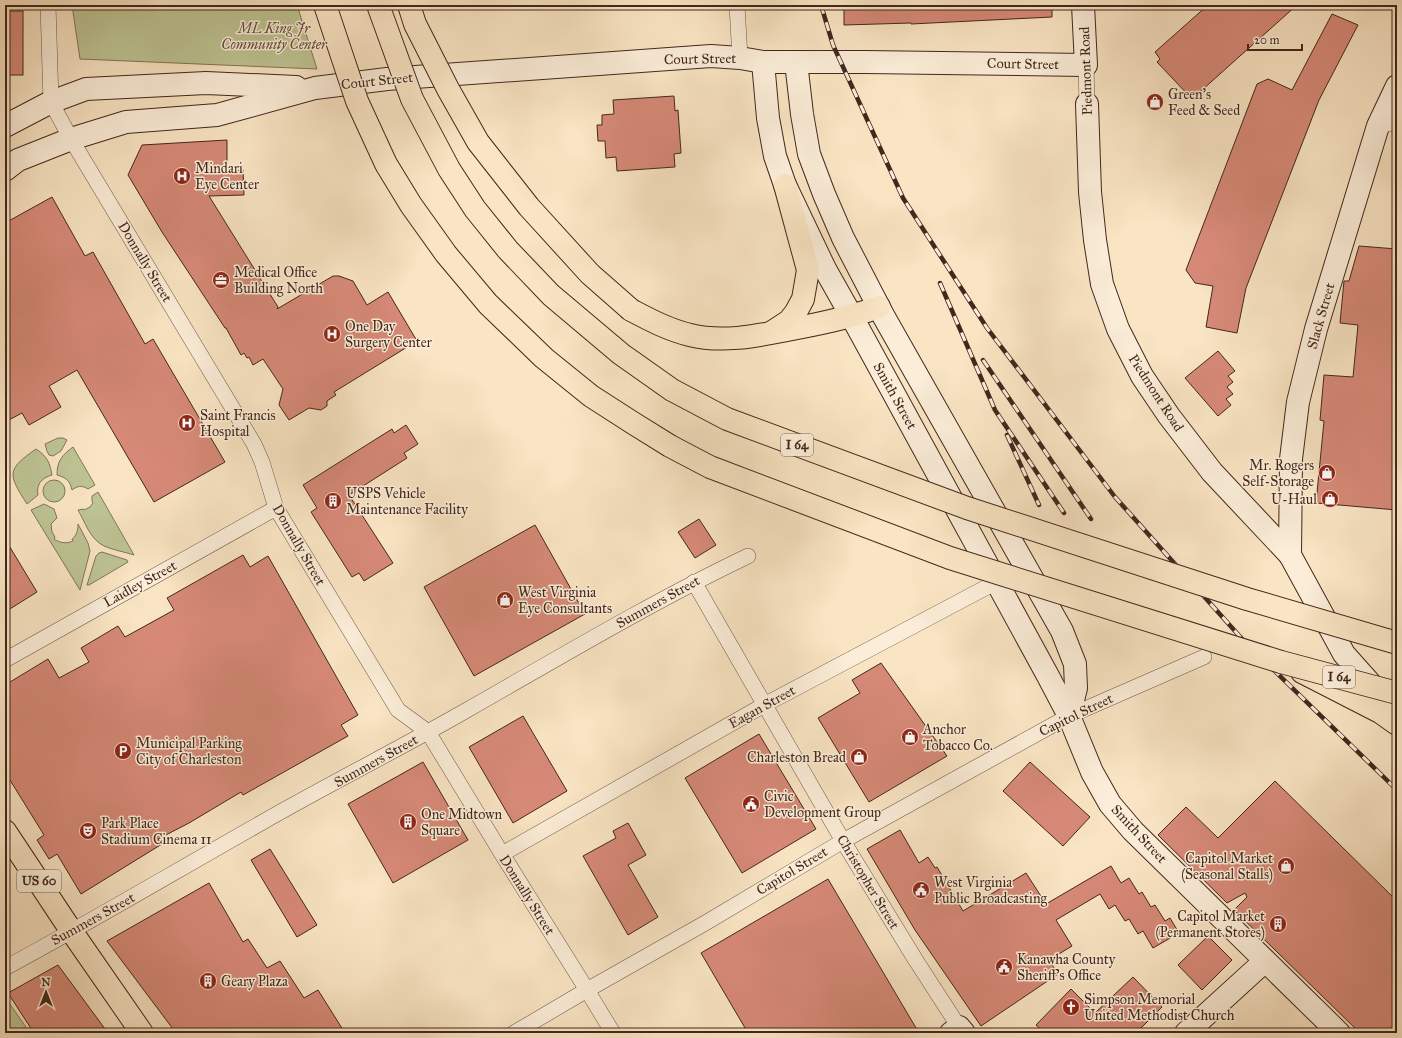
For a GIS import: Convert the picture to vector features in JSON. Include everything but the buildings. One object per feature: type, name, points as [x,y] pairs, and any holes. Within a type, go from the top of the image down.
[{"type":"main road","name":"I 64","points":[[325,5],[357,101],[386,164],[411,205],[446,254],[488,304],[544,358],[592,396],[658,438],[710,467],[950,558],[1281,662],[1397,693]]},
{"type":"main road","name":"I 64","points":[[378,5],[412,99],[449,168],[475,209],[508,250],[551,295],[622,354],[672,390],[727,419],[967,508],[1247,599],[1397,643]]},
{"type":"main road","points":[[409,5],[415,24],[448,89],[478,142],[529,207],[590,274],[632,310],[665,328],[691,336],[718,339],[768,334],[852,317],[879,307]]},
{"type":"main road","points":[[768,334],[789,321],[796,312],[803,299],[808,270],[785,184]]},
{"type":"main road","points":[[1247,599],[1309,606],[1397,627]]},
{"type":"main road","points":[[1281,662],[1380,712],[1397,724]]},
{"type":"main road","name":"US 60","points":[[5,831],[72,932],[142,1033]]},
{"type":"street","name":"Donnally Street","points":[[48,5],[51,102],[71,139],[254,444],[262,462],[276,508],[398,710],[428,732],[613,1033]]},
{"type":"street","points":[[737,5],[740,58]]},
{"type":"street","name":"Piedmont Road","points":[[1083,5],[1090,192],[1095,240],[1102,284],[1118,329],[1142,376],[1174,422],[1212,472],[1290,555],[1344,654],[1397,712]]},
{"type":"street","name":"Court Street","points":[[5,170],[18,160],[71,139],[126,122],[217,115],[315,88],[387,79],[711,56],[740,58],[763,62],[1086,65]]},
{"type":"street","name":"Smith Street","points":[[763,62],[768,118],[775,156],[785,184],[825,269],[997,581],[1069,716],[1092,772],[1110,804],[1133,831],[1339,1033]]},
{"type":"street","points":[[796,62],[802,114],[809,154],[843,238],[879,307],[1062,630],[1074,664],[1076,688],[1069,716]]},
{"type":"street","name":"Court Street","points":[[5,126],[51,102],[86,89],[206,83],[315,88]]},
{"type":"street","name":"Slack Street","points":[[1290,555],[1291,459],[1298,402],[1316,329],[1387,124],[1397,86]]},
{"type":"street","name":"Laidley Street","points":[[5,660],[276,508]]},
{"type":"street","name":"Summers Street","points":[[5,968],[72,932],[260,823],[428,732],[694,582],[748,556]]},
{"type":"street","name":"Eagan Street","points":[[502,854],[764,705],[1026,567]]},
{"type":"street","name":"Christopher Street","points":[[694,582],[843,841],[958,1031]]},
{"type":"street","name":"Capitol Street","points":[[514,1033],[707,922],[843,841],[1069,716],[1204,657]]},
{"type":"street","points":[[1186,1033],[1265,961]]},
{"type":"green space","name":"ML King Jr Community Center","points":[[72,5],[297,5],[317,69],[80,59]]},
{"type":"green space","points":[[58,438],[67,440],[61,451],[53,456],[49,455],[45,444]]},
{"type":"green space","points":[[73,447],[95,485],[88,489],[80,486],[72,490],[68,480],[57,475],[59,462]]},
{"type":"green space","points":[[36,449],[43,454],[47,460],[52,475],[40,482],[38,495],[27,504],[16,486],[13,473],[19,462]]},
{"type":"green space","points":[[54,480],[62,483],[65,491],[62,499],[54,502],[46,499],[43,491],[46,483]]},
{"type":"green space","points":[[98,492],[134,555],[104,546],[91,535],[88,530],[78,510],[84,510],[90,507],[93,503],[92,496]]},
{"type":"green space","points":[[44,504],[54,509],[57,518],[51,524],[52,532],[55,537],[54,539],[63,543],[73,541],[72,539],[77,532],[78,524],[88,543],[90,551],[80,590],[31,510]]},
{"type":"green space","points":[[102,552],[127,560],[128,562],[87,585],[96,556]]},
{"type":"green space","points":[[5,997],[30,1033],[5,1033]]},
{"type":"railway","points":[[821,5],[833,45],[903,198],[987,328],[1115,497],[1243,640],[1397,790]]},
{"type":"railway","points":[[940,283],[995,410],[1064,513]]},
{"type":"railway","points":[[983,360],[1091,519]]},
{"type":"railway","points":[[1007,435],[1039,505]]},
{"type":"place","name":"Green's Feed & Seed","points":[[1155,102]]},
{"type":"place","name":"Mindari Eye Center","points":[[182,176]]},
{"type":"place","name":"Medical Office Building North","points":[[221,280]]},
{"type":"place","name":"One Day Surgery Center","points":[[332,334]]},
{"type":"place","name":"Saint Francis Hospital","points":[[187,423]]},
{"type":"place","name":"Mr. Rogers Self-Storage","points":[[1327,473]]},
{"type":"place","name":"U-Haul","points":[[1330,499]]},
{"type":"place","name":"USPS Vehicle Maintenance Facility","points":[[333,501]]},
{"type":"place","name":"West Virginia Eye Consultants","points":[[505,600]]},
{"type":"place","name":"Anchor Tobacco Co.","points":[[910,737]]},
{"type":"place","name":"Municipal Parking City of Charleston","points":[[123,751]]},
{"type":"place","name":"Charleston Bread","points":[[859,757]]},
{"type":"place","name":"Civic Development Group","points":[[751,804]]},
{"type":"place","name":"One Midtown Square","points":[[408,822]]},
{"type":"place","name":"Park Place Stadium Cinema 11","points":[[88,831]]},
{"type":"place","name":"Capitol Market (Seasonal Stalls)","points":[[1286,866]]},
{"type":"place","name":"West Virginia Public Broadcasting","points":[[921,890]]},
{"type":"place","name":"Capitol Market (Permanent Stores)","points":[[1278,924]]},
{"type":"place","name":"Kanawha County Sheriff's Office","points":[[1004,967]]},
{"type":"place","name":"Geary Plaza","points":[[208,981]]},
{"type":"place","name":"Simpson Memorial United Methodist Church","points":[[1071,1007]]}]
